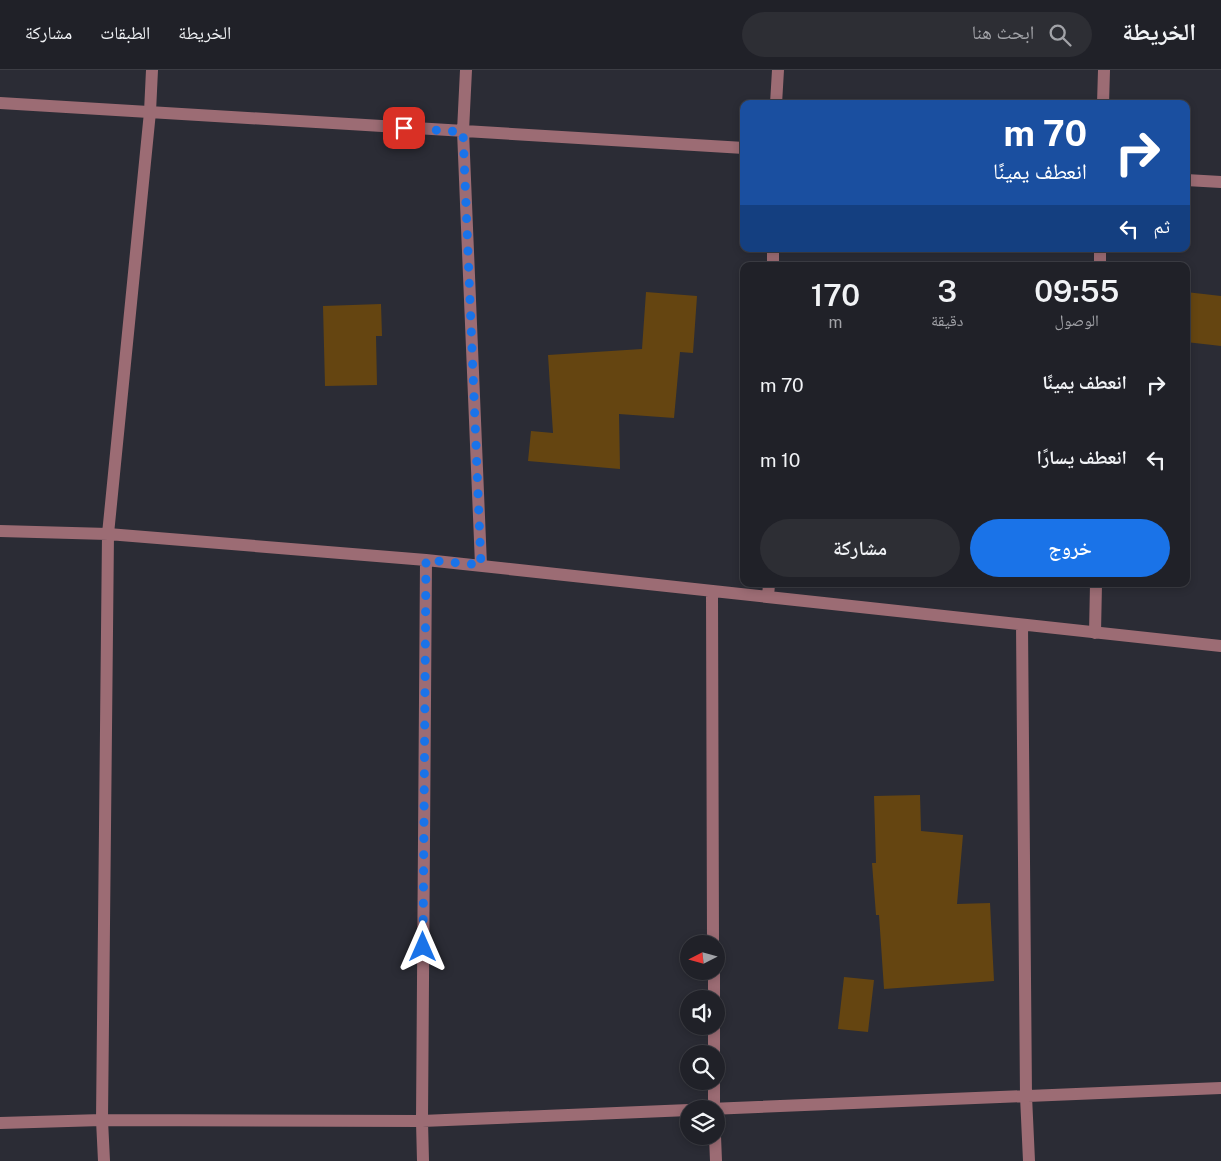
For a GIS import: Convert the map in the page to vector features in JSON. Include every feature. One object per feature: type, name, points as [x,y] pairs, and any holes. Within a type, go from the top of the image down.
[{"type":"street","points":[[104,1161],[102,1120],[108,534],[150,112],[152,70]]},
{"type":"street","points":[[466,70],[463,132],[481,565]]},
{"type":"street","points":[[776,100],[778,70]]},
{"type":"street","points":[[1104,70],[1104,100]]},
{"type":"street","points":[[0,103],[740,148]]},
{"type":"street","points":[[1190,180],[1221,182]]},
{"type":"street","points":[[0,531],[108,534],[481,565],[712,590],[768,590],[1022,624],[1221,646]]},
{"type":"street","points":[[423,1161],[426,560]]},
{"type":"street","points":[[1095,633],[1096,587]]},
{"type":"street","points":[[712,590],[713,935]]},
{"type":"street","points":[[1022,624],[1028,1161]]},
{"type":"street","points":[[725,1109],[1221,1088]]},
{"type":"street","points":[[0,1124],[102,1120],[422,1121],[680,1110]]},
{"type":"street","points":[[715,1145],[716,1161]]},
{"type":"building","points":[[646,292],[697,296],[693,353],[680,352],[674,418],[619,414],[620,469],[528,461],[531,431],[553,433],[548,355],[642,349]]},
{"type":"building","points":[[1190,292],[1221,296],[1221,346],[1190,342]]},
{"type":"building","points":[[381,304],[382,336],[376,336],[377,385],[325,386],[323,306]]},
{"type":"building","points":[[920,795],[921,831],[963,835],[957,904],[990,903],[994,981],[884,989],[879,915],[876,915],[872,863],[876,863],[874,796]]},
{"type":"building","points":[[844,977],[874,980],[868,1032],[838,1029]]},
{"type":"route","points":[[404,128],[463,132],[481,565],[426,560],[423,947]]}]
